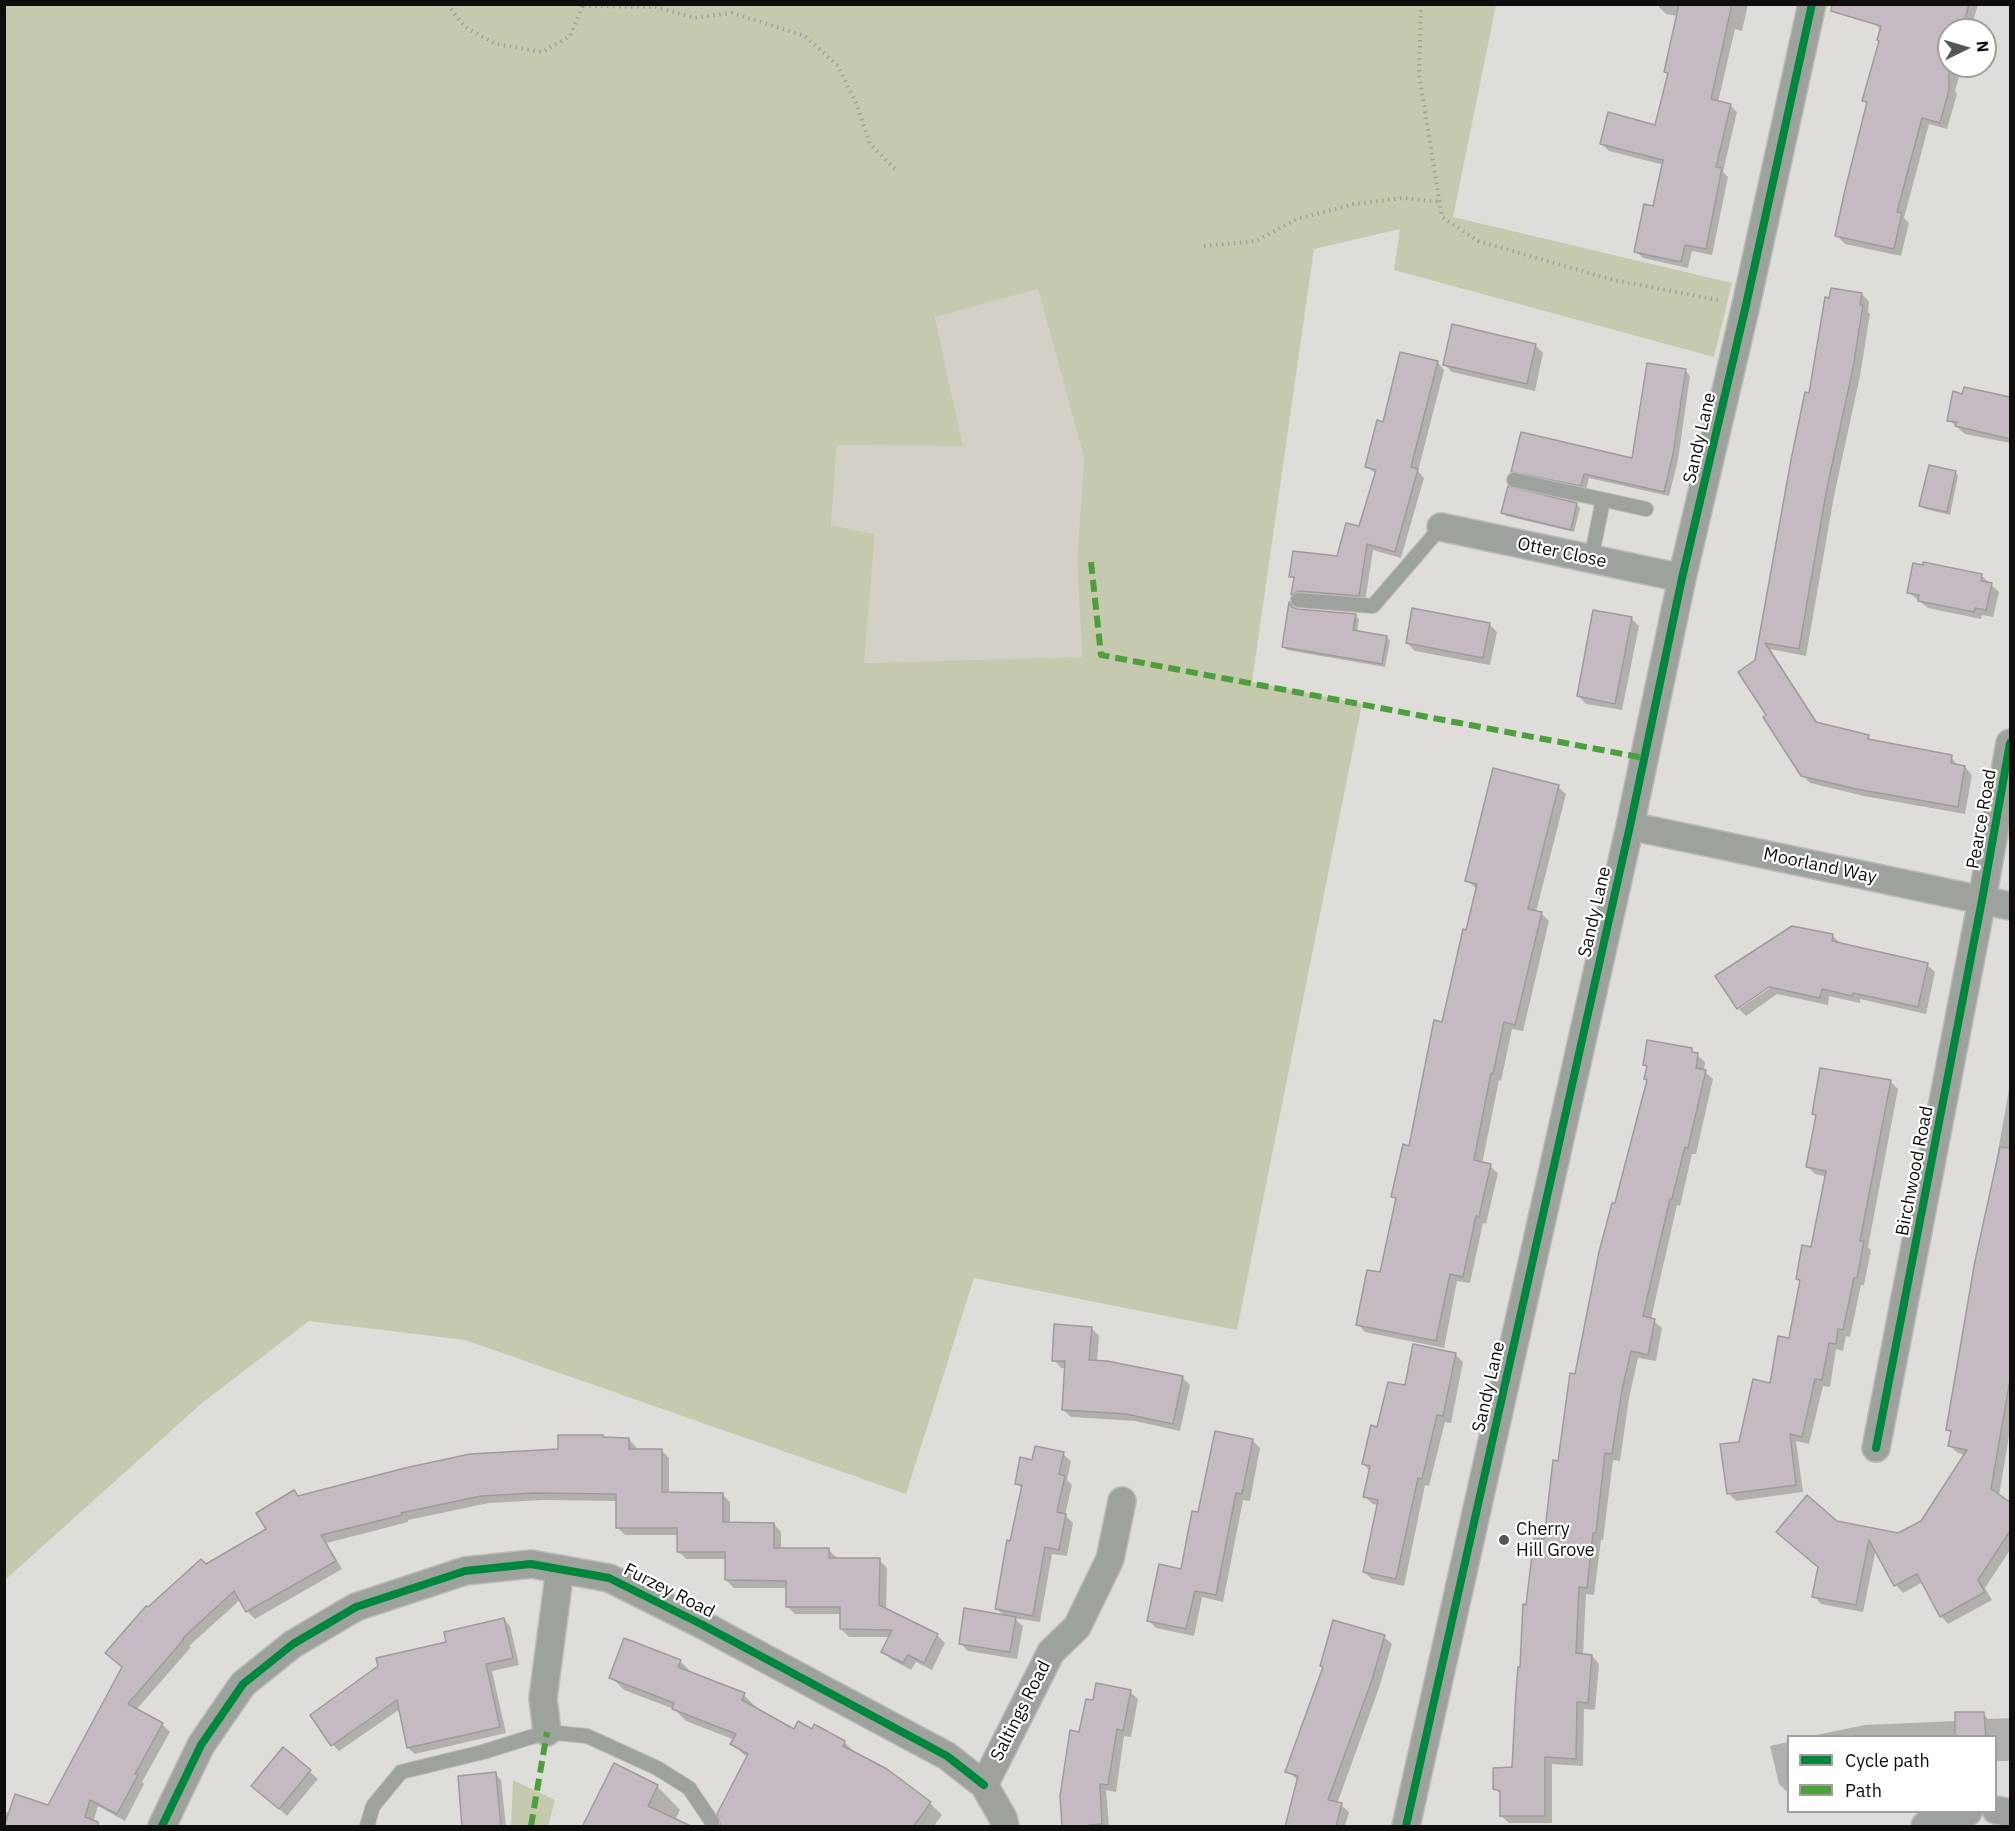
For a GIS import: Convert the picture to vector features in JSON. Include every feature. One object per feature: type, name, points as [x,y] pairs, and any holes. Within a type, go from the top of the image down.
[{"type":"street","name":"Sandy Lane","points":[[1409,1826],[1630,826],[1682,578],[1746,305],[1812,4]]},
{"type":"street","name":"Otter Close","points":[[1442,527],[1682,578]]},
{"type":"street","name":"Pearce Road","points":[[1982,900],[2010,743]]},
{"type":"street","name":"Moorland Way","points":[[1630,826],[2010,906]]},
{"type":"street","name":"Birchwood Road","points":[[1876,1448],[1982,900]]},
{"type":"street","name":"Saltings Road","points":[[984,1785],[1051,1652],[1077,1627],[1110,1559],[1122,1501]]},
{"type":"street","name":"Furzey Road","points":[[162,1827],[201,1745],[243,1684],[292,1644],[356,1607],[465,1571],[531,1564],[609,1578],[701,1624],[946,1756],[984,1785]]},
{"type":"street","points":[[547,1732],[543,1698],[561,1569]]},
{"type":"street","points":[[984,1785],[1003,1818],[1005,1827]]},
{"type":"street","points":[[1925,1827],[1934,1819],[1963,1813]]},
{"type":"lane","points":[[1514,480],[1646,509]]},
{"type":"lane","points":[[1591,559],[1604,500]]},
{"type":"lane","points":[[1298,600],[1373,606],[1442,527]]},
{"type":"lane","points":[[367,1827],[373,1806],[401,1772],[483,1752],[547,1732],[587,1736],[657,1768],[689,1788],[712,1822],[712,1827]]},
{"type":"path","points":[[1421,4],[1419,75],[1442,217],[1478,241],[1613,280],[1746,305]]},
{"type":"path","points":[[451,9],[465,27],[496,44],[542,52],[570,36],[583,5],[656,7],[695,18],[732,13],[805,36],[838,66],[856,103],[870,144],[895,169]]},
{"type":"path","points":[[1204,246],[1256,241],[1297,219],[1354,204],[1403,198],[1439,202]]},
{"type":"shaded area","points":[[1038,289],[1084,458],[1077,560],[1082,658],[863,663],[875,534],[831,525],[837,445],[963,446],[935,316]]},
{"type":"green space","points":[[5,4],[1496,5],[1453,217],[1732,283],[1714,357],[1394,270],[1400,229],[1314,249],[1252,682],[1362,704],[1237,1330],[974,1278],[906,1494],[465,1340],[309,1321],[202,1403],[5,1580]],"holes":[[[1038,289],[1084,458],[1077,560],[1082,657],[864,663],[875,534],[831,525],[837,445],[963,446],[935,317]]]},
{"type":"green space","points":[[513,1780],[555,1800],[548,1826],[511,1826]]},
{"type":"building","points":[[1679,4],[1732,4],[1711,99],[1731,104],[1716,167],[1722,168],[1706,249],[1685,245],[1681,262],[1634,252],[1644,204],[1653,206],[1663,160],[1600,144],[1608,112],[1655,125],[1668,73],[1664,72]]},
{"type":"building","points":[[1832,4],[1969,4],[1965,18],[1937,18],[1937,78],[1949,78],[1949,90],[1940,123],[1922,118],[1897,212],[1902,213],[1894,249],[1835,236],[1867,102],[1862,101],[1881,26],[1831,11]]},
{"type":"building","points":[[1831,288],[1862,293],[1860,305],[1863,305],[1853,368],[1827,488],[1799,649],[1765,643],[1816,722],[1869,735],[1868,739],[1952,755],[1951,763],[1965,766],[1958,807],[1856,789],[1801,776],[1763,717],[1766,715],[1738,672],[1755,660],[1791,460],[1805,392],[1809,393],[1825,297],[1829,298]]},
{"type":"building","points":[[1452,324],[1536,344],[1527,384],[1443,365]]},
{"type":"building","points":[[1400,352],[1438,361],[1411,467],[1418,469],[1395,552],[1367,544],[1359,596],[1299,591],[1291,595],[1294,577],[1289,577],[1293,551],[1337,556],[1346,523],[1359,526],[1376,470],[1365,467],[1377,420],[1383,422]]},
{"type":"building","points":[[1647,363],[1686,369],[1673,454],[1664,492],[1584,474],[1581,486],[1511,472],[1521,432],[1632,458]]},
{"type":"building","points":[[1964,387],[2010,397],[2010,439],[1955,426],[1957,422],[1947,421],[1953,391],[1962,394]]},
{"type":"building","points":[[1929,465],[1956,471],[1947,512],[1919,506]]},
{"type":"building","points":[[1508,486],[1577,503],[1571,530],[1501,513]]},
{"type":"building","points":[[1923,562],[1982,574],[1981,581],[1992,583],[1986,610],[1975,608],[1974,612],[1918,601],[1919,595],[1907,593],[1913,563],[1923,565]]},
{"type":"building","points":[[1289,602],[1297,609],[1356,614],[1353,630],[1387,636],[1382,664],[1282,647]]},
{"type":"building","points":[[1412,608],[1490,623],[1483,658],[1406,643]]},
{"type":"building","points":[[1593,610],[1632,617],[1615,704],[1577,696]]},
{"type":"building","points":[[1493,768],[1559,785],[1528,909],[1542,912],[1515,1025],[1504,1022],[1493,1074],[1491,1073],[1474,1160],[1491,1164],[1479,1217],[1476,1216],[1463,1277],[1450,1274],[1436,1341],[1356,1325],[1367,1270],[1380,1272],[1396,1198],[1391,1197],[1403,1144],[1409,1146],[1434,1020],[1442,1022],[1463,929],[1466,930],[1477,884],[1465,881]]},
{"type":"building","points":[[1792,926],[1833,934],[1832,941],[1928,963],[1918,1007],[1853,993],[1852,996],[1822,989],[1820,998],[1769,987],[1737,1009],[1715,976]]},
{"type":"building","points":[[1647,1040],[1692,1048],[1692,1052],[1698,1053],[1696,1068],[1706,1070],[1688,1148],[1685,1147],[1672,1199],[1670,1199],[1643,1316],[1655,1319],[1648,1355],[1631,1351],[1612,1454],[1605,1453],[1587,1588],[1579,1587],[1576,1653],[1592,1655],[1588,1703],[1577,1702],[1576,1759],[1545,1757],[1545,1816],[1500,1816],[1500,1791],[1493,1789],[1493,1768],[1512,1767],[1523,1604],[1526,1605],[1534,1538],[1544,1539],[1553,1460],[1558,1461],[1570,1373],[1575,1374],[1599,1252],[1612,1203],[1615,1203],[1647,1080],[1644,1079],[1647,1066],[1643,1065]]},
{"type":"building","points":[[1820,1068],[1891,1080],[1860,1241],[1864,1241],[1857,1278],[1854,1278],[1843,1330],[1838,1329],[1836,1344],[1829,1343],[1822,1380],[1815,1379],[1802,1437],[1790,1434],[1796,1485],[1727,1494],[1720,1444],[1739,1442],[1753,1379],[1770,1383],[1778,1336],[1789,1338],[1800,1280],[1796,1279],[1802,1245],[1811,1247],[1826,1171],[1806,1167],[1816,1115],[1812,1114]]},
{"type":"building","points":[[2000,1147],[2010,1148],[2010,1380],[1991,1489],[2010,1502],[2010,1531],[1978,1580],[1985,1592],[1940,1617],[1917,1574],[1894,1586],[1869,1540],[1856,1605],[1812,1597],[1818,1567],[1776,1532],[1807,1495],[1837,1521],[1898,1533],[1921,1521],[1967,1450],[1948,1446],[1951,1431],[1946,1430],[1975,1261]]},
{"type":"building","points":[[1054,1324],[1092,1327],[1089,1360],[1107,1361],[1183,1376],[1173,1424],[1126,1414],[1062,1410],[1065,1361],[1052,1361]]},
{"type":"building","points":[[1413,1344],[1456,1353],[1443,1416],[1437,1415],[1422,1479],[1418,1478],[1396,1579],[1363,1572],[1378,1500],[1363,1497],[1370,1466],[1362,1464],[1371,1425],[1377,1427],[1388,1382],[1405,1385]]},
{"type":"building","points":[[1215,1431],[1253,1439],[1242,1494],[1236,1493],[1216,1595],[1195,1591],[1186,1629],[1147,1621],[1159,1564],[1181,1569],[1192,1511],[1198,1512]]},
{"type":"building","points":[[558,1435],[603,1435],[603,1437],[629,1438],[629,1449],[662,1449],[662,1492],[723,1493],[723,1522],[774,1523],[774,1548],[829,1548],[829,1558],[880,1558],[879,1605],[938,1634],[924,1663],[908,1655],[903,1663],[881,1652],[892,1630],[840,1629],[840,1607],[786,1607],[786,1581],[725,1580],[725,1552],[677,1552],[677,1528],[616,1528],[616,1494],[534,1493],[481,1496],[401,1513],[402,1515],[321,1535],[336,1561],[246,1612],[234,1591],[183,1638],[128,1704],[163,1723],[135,1774],[138,1775],[117,1814],[90,1800],[85,1817],[98,1822],[98,1827],[4,1827],[15,1794],[48,1805],[122,1667],[105,1653],[146,1606],[148,1607],[201,1559],[206,1564],[266,1529],[256,1513],[294,1490],[298,1496],[405,1468],[470,1454],[558,1449]]},
{"type":"building","points":[[1035,1446],[1064,1452],[1059,1474],[1065,1476],[1057,1512],[1066,1514],[1059,1550],[1045,1547],[1033,1616],[995,1609],[1007,1540],[1010,1541],[1022,1485],[1015,1484],[1020,1457],[1032,1460]]},
{"type":"building","points":[[964,1608],[1016,1617],[1010,1652],[959,1644]]},
{"type":"building","points":[[504,1618],[513,1658],[486,1664],[500,1727],[407,1748],[397,1700],[331,1746],[310,1715],[378,1666],[376,1658],[446,1642],[444,1632]]},
{"type":"building","points":[[1333,1620],[1385,1635],[1372,1680],[1328,1800],[1342,1803],[1336,1827],[1285,1827],[1298,1776],[1285,1772],[1323,1667],[1320,1666]]},
{"type":"building","points":[[624,1638],[681,1660],[678,1667],[745,1693],[742,1700],[794,1729],[798,1721],[812,1729],[814,1724],[845,1741],[843,1746],[887,1769],[931,1802],[913,1827],[721,1827],[717,1814],[748,1754],[730,1744],[736,1734],[672,1709],[674,1703],[609,1678]]},
{"type":"building","points":[[1096,1683],[1131,1690],[1123,1731],[1117,1729],[1108,1785],[1100,1784],[1102,1824],[1089,1825],[1089,1827],[1062,1827],[1060,1796],[1070,1730],[1079,1732],[1086,1699],[1093,1700]]},
{"type":"building","points":[[1955,1712],[1984,1712],[1986,1735],[1955,1735]]},
{"type":"building","points":[[283,1747],[311,1770],[279,1809],[251,1786]]},
{"type":"building","points":[[614,1763],[658,1785],[648,1806],[693,1827],[582,1827]]},
{"type":"building","points":[[496,1772],[501,1827],[462,1827],[458,1776]]},
{"type":"marked path","points":[[1091,562],[1101,655],[1644,758]]},
{"type":"marked path","points":[[531,1826],[547,1732]]},
{"type":"cycle path","points":[[1406,1826],[1630,826],[1682,578],[1746,305],[1812,4]]},
{"type":"cycle path","points":[[1876,1448],[1982,900],[2010,743]]},
{"type":"cycle path","points":[[162,1826],[201,1745],[243,1684],[293,1644],[356,1607],[465,1571],[531,1564],[609,1578],[701,1624],[947,1756],[984,1785]]},
{"type":"place","name":"Cherry Hill Grove","points":[[1504,1540]]}]
